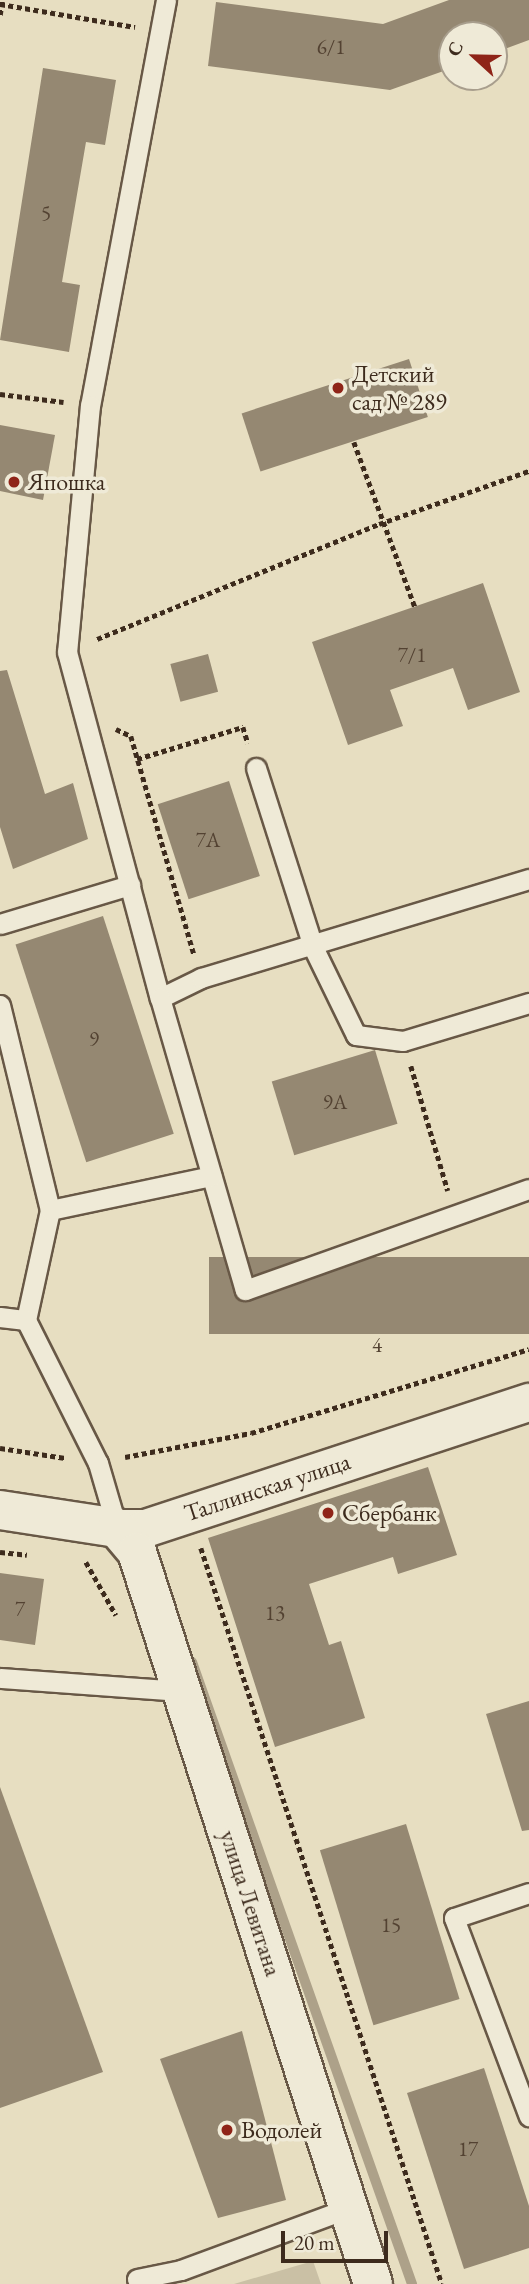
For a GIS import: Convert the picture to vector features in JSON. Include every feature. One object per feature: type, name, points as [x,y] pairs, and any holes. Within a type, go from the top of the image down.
[{"type":"street","name":"Таллинская улица","points":[[0,1510],[117,1528],[145,1528],[529,1402]]},
{"type":"street","name":"улица Левитана","points":[[117,1528],[137,1552],[373,2284]]},
{"type":"lane","points":[[166,0],[90,405],[67,652],[160,998],[245,1290],[529,1189]]},
{"type":"lane","points":[[256,768],[313,947],[356,1035],[403,1041],[529,1003]]},
{"type":"lane","points":[[160,998],[201,978],[313,947],[529,879]]},
{"type":"lane","points":[[0,924],[130,885]]},
{"type":"lane","points":[[0,1005],[50,1210],[26,1320],[98,1462],[117,1528]]},
{"type":"lane","points":[[50,1210],[211,1176]]},
{"type":"lane","points":[[0,1317],[26,1320]]},
{"type":"lane","points":[[0,1678],[182,1691]]},
{"type":"lane","points":[[529,1893],[454,1918],[529,2116]]},
{"type":"lane","points":[[137,2278],[181,2270],[349,2208]]},
{"type":"path","points":[[0,15],[1,3],[160,31]]},
{"type":"path","points":[[0,394],[90,405]]},
{"type":"path","points":[[354,442],[379,524],[415,607]]},
{"type":"path","points":[[67,652],[379,524],[529,471]]},
{"type":"path","points":[[82,711],[131,736],[201,978]]},
{"type":"path","points":[[137,758],[243,727],[256,768]]},
{"type":"path","points":[[403,1041],[455,1216]]},
{"type":"path","points":[[0,1448],[98,1462],[251,1433],[529,1349]]},
{"type":"path","points":[[198,1537],[442,2284]]},
{"type":"shaded area","points":[[313,2261],[321,2284],[234,2284]]},
{"type":"building","points":[[449,0],[529,0],[529,40],[508,48],[508,21],[438,21],[438,73],[390,90],[208,66],[216,2],[383,24]]},
{"type":"building","points":[[43,68],[116,80],[105,145],[86,142],[62,282],[80,285],[69,352],[0,340]]},
{"type":"building","points":[[409,359],[428,417],[260,471],[242,413]]},
{"type":"building","points":[[0,425],[55,435],[43,500],[0,491]]},
{"type":"building","points":[[483,583],[520,692],[468,710],[453,668],[390,690],[403,726],[348,745],[312,642]]},
{"type":"building","points":[[208,654],[218,692],[180,702],[170,664]]},
{"type":"building","points":[[7,670],[45,794],[73,783],[88,839],[13,869],[0,827],[0,671]]},
{"type":"building","points":[[229,781],[260,876],[189,899],[158,804]]},
{"type":"building","points":[[103,916],[174,1134],[86,1162],[16,944]]},
{"type":"building","points":[[375,1050],[398,1124],[294,1155],[272,1082]]},
{"type":"building","points":[[209,1257],[529,1257],[529,1334],[209,1334]]},
{"type":"building","points":[[428,1467],[457,1555],[398,1574],[393,1557],[309,1584],[329,1645],[341,1641],[365,1718],[275,1747],[208,1538]]},
{"type":"building","points":[[0,1573],[44,1579],[35,1645],[0,1640]]},
{"type":"building","points":[[529,1701],[529,1830],[522,1831],[486,1714]]},
{"type":"building","points":[[0,1787],[103,2072],[0,2108]]},
{"type":"building","points":[[406,1824],[460,1999],[373,2025],[320,1850]]},
{"type":"building","name":"Водолей","points":[[242,2031],[286,2200],[218,2218],[160,2059]]},
{"type":"building","points":[[484,2068],[529,2206],[529,2248],[464,2269],[407,2093]]},
{"type":"waterway","points":[[192,1662],[412,2284]]},
{"type":"place","name":"Детский сад № 289","points":[[338,388]]},
{"type":"place","name":"Япошка","points":[[14,482]]},
{"type":"place","name":"Сбербанк","points":[[328,1513]]},
{"type":"place","name":"Водолей","points":[[227,2130]]}]
